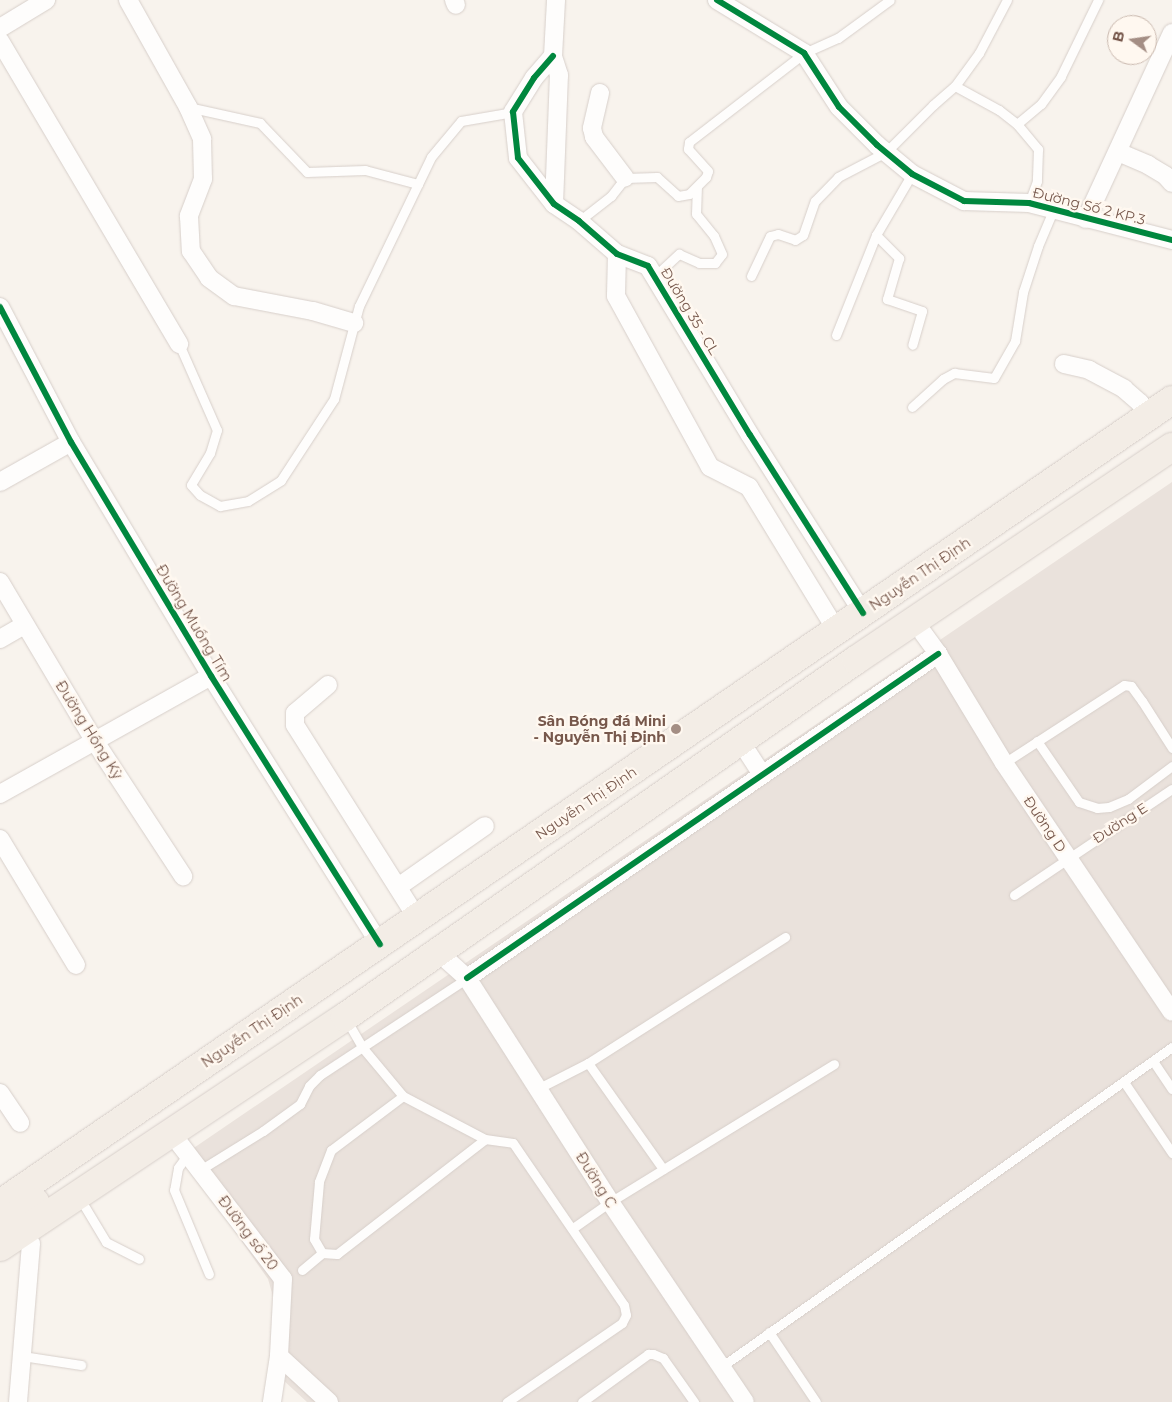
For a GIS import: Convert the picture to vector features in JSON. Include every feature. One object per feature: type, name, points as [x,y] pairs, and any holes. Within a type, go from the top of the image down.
[{"type":"main road","name":"Nguyễn Thị Định","points":[[0,1226],[395,966],[877,634],[1161,419],[1172,400]]},
{"type":"main road","name":"Nguyễn Thị Định","points":[[0,1204],[395,966],[850,652],[1172,446]]},
{"type":"main road","name":"Nguyễn Thị Định","points":[[877,634],[931,643],[1172,465]]},
{"type":"main road","name":"Nguyễn Thị Định","points":[[433,940],[755,763],[850,652]]},
{"type":"main road","name":"Nguyễn Thị Định","points":[[0,1248],[30,1236],[85,1207],[352,1030],[395,966]]},
{"type":"main road","name":"Nguyễn Thị Định","points":[[0,1266],[30,1236],[180,1143]]},
{"type":"street","points":[[0,28],[46,0]]},
{"type":"street","points":[[128,0],[188,107],[202,139],[203,179],[189,216],[191,251],[209,278],[234,296],[313,311],[354,323]]},
{"type":"street","points":[[554,204],[558,75],[553,56],[556,0]]},
{"type":"street","name":"Đường Số 2 KP.3","points":[[725,3],[804,53],[839,107],[912,174],[964,201],[1029,203],[1172,240]]},
{"type":"street","points":[[1086,219],[1172,33]]},
{"type":"street","points":[[0,41],[179,344]]},
{"type":"street","points":[[513,112],[534,78],[553,56]]},
{"type":"street","points":[[600,93],[592,128],[594,137],[625,178]]},
{"type":"street","name":"Đường 35 - CL","points":[[513,112],[518,158],[554,204],[579,221],[617,254],[648,266],[655,276],[750,435],[877,634]]},
{"type":"street","points":[[1118,152],[1148,165],[1172,182]]},
{"type":"street","points":[[617,254],[616,296],[710,467],[749,487],[850,652]]},
{"type":"street","name":"Đường Muồng Tím","points":[[0,307],[71,442],[211,676],[395,966]]},
{"type":"street","points":[[1064,364],[1090,370],[1124,389],[1161,419]]},
{"type":"street","points":[[0,482],[71,442]]},
{"type":"street","name":"Đường Hồng Kỳ","points":[[0,582],[94,740],[183,876]]},
{"type":"street","points":[[0,639],[24,624]]},
{"type":"street","points":[[467,978],[755,763],[931,643]]},
{"type":"street","name":"Đường D","points":[[931,643],[1004,763],[1172,1012]]},
{"type":"street","points":[[0,794],[211,676]]},
{"type":"street","name":"Đường C","points":[[328,685],[295,714],[295,725],[398,888],[433,940],[467,978],[610,1202],[744,1402]]},
{"type":"street","points":[[398,888],[485,826]]},
{"type":"street","points":[[0,839],[76,965]]},
{"type":"street","points":[[0,1093],[20,1123]]},
{"type":"street","name":"Đường số 20","points":[[180,1143],[283,1279],[279,1356],[272,1402]]},
{"type":"street","points":[[18,1402],[30,1236]]},
{"type":"street","points":[[279,1356],[329,1402]]},
{"type":"lane","points":[[579,221],[611,196],[625,178],[657,177],[678,196],[690,194],[706,177],[708,172],[688,149],[689,142],[804,53],[838,38],[890,0]]},
{"type":"lane","points":[[751,276],[770,236],[778,234],[795,240],[803,235],[815,201],[838,177],[886,152],[932,105],[955,86],[979,53],[1006,0]]},
{"type":"lane","points":[[1017,124],[1041,104],[1060,76],[1098,0]]},
{"type":"lane","points":[[955,86],[999,110],[1017,124],[1038,149],[1037,181],[1029,203]]},
{"type":"lane","points":[[188,107],[260,123],[306,172],[365,170],[418,184]]},
{"type":"lane","points":[[179,344],[217,430],[210,453],[192,485],[200,495],[220,506],[248,500],[281,480],[334,399],[358,306],[431,156],[461,121],[513,112]]},
{"type":"lane","points":[[836,335],[876,235],[912,174]]},
{"type":"lane","points":[[655,276],[679,254],[699,263],[715,263],[722,254],[714,236],[696,214],[697,187]]},
{"type":"lane","points":[[912,407],[943,379],[954,373],[994,378],[1015,341],[1023,292],[1038,246],[1053,210]]},
{"type":"lane","points":[[876,235],[899,258],[887,299],[922,311],[912,345]]},
{"type":"lane","points":[[1004,763],[1124,685],[1131,686],[1172,748]]},
{"type":"lane","points":[[1037,741],[1079,802],[1097,808],[1109,807],[1128,799],[1172,766]]},
{"type":"lane","name":"Đường E","points":[[1014,895],[1067,857],[1172,789]]},
{"type":"lane","points":[[539,1088],[588,1063],[785,937]]},
{"type":"lane","points":[[200,1170],[263,1131],[300,1104],[309,1086],[320,1075],[352,1030],[467,978]]},
{"type":"lane","points":[[352,1030],[403,1096],[485,1139],[513,1143],[624,1305],[626,1315],[622,1323],[508,1402]]},
{"type":"lane","points":[[721,1367],[1172,1048]]},
{"type":"lane","points":[[1153,1061],[1172,1088]]},
{"type":"lane","points":[[588,1063],[664,1169]]},
{"type":"lane","points":[[573,1228],[610,1202],[834,1064]]},
{"type":"lane","points":[[1124,1082],[1172,1153]]},
{"type":"lane","points":[[322,1253],[314,1238],[318,1182],[331,1150],[403,1096]]},
{"type":"lane","points":[[302,1270],[322,1253],[337,1254],[485,1139]]},
{"type":"lane","points":[[180,1143],[174,1190],[209,1274]]},
{"type":"lane","points":[[85,1207],[106,1242],[140,1259]]},
{"type":"lane","points":[[769,1332],[816,1402]]},
{"type":"lane","points":[[582,1402],[648,1354],[663,1358],[694,1402]]},
{"type":"lane","points":[[22,1356],[81,1365]]},
{"type":"shaded area","points":[[1172,482],[1172,1402],[307,1402],[270,1368],[274,1300],[268,1279],[182,1156]]},
{"type":"cycle path","points":[[717,0],[804,53],[839,107],[877,145],[912,174],[964,201],[1029,203],[1172,240]]},
{"type":"cycle path","points":[[553,56],[534,78],[513,112],[518,158],[554,204],[579,221],[617,254],[648,266],[750,435],[863,613]]},
{"type":"cycle path","points":[[0,307],[71,442],[211,676],[380,944]]},
{"type":"cycle path","points":[[467,978],[938,654]]},
{"type":"place","name":"Sân Bóng đá Mini - Nguyễn Thị Định","points":[[676,729]]}]
